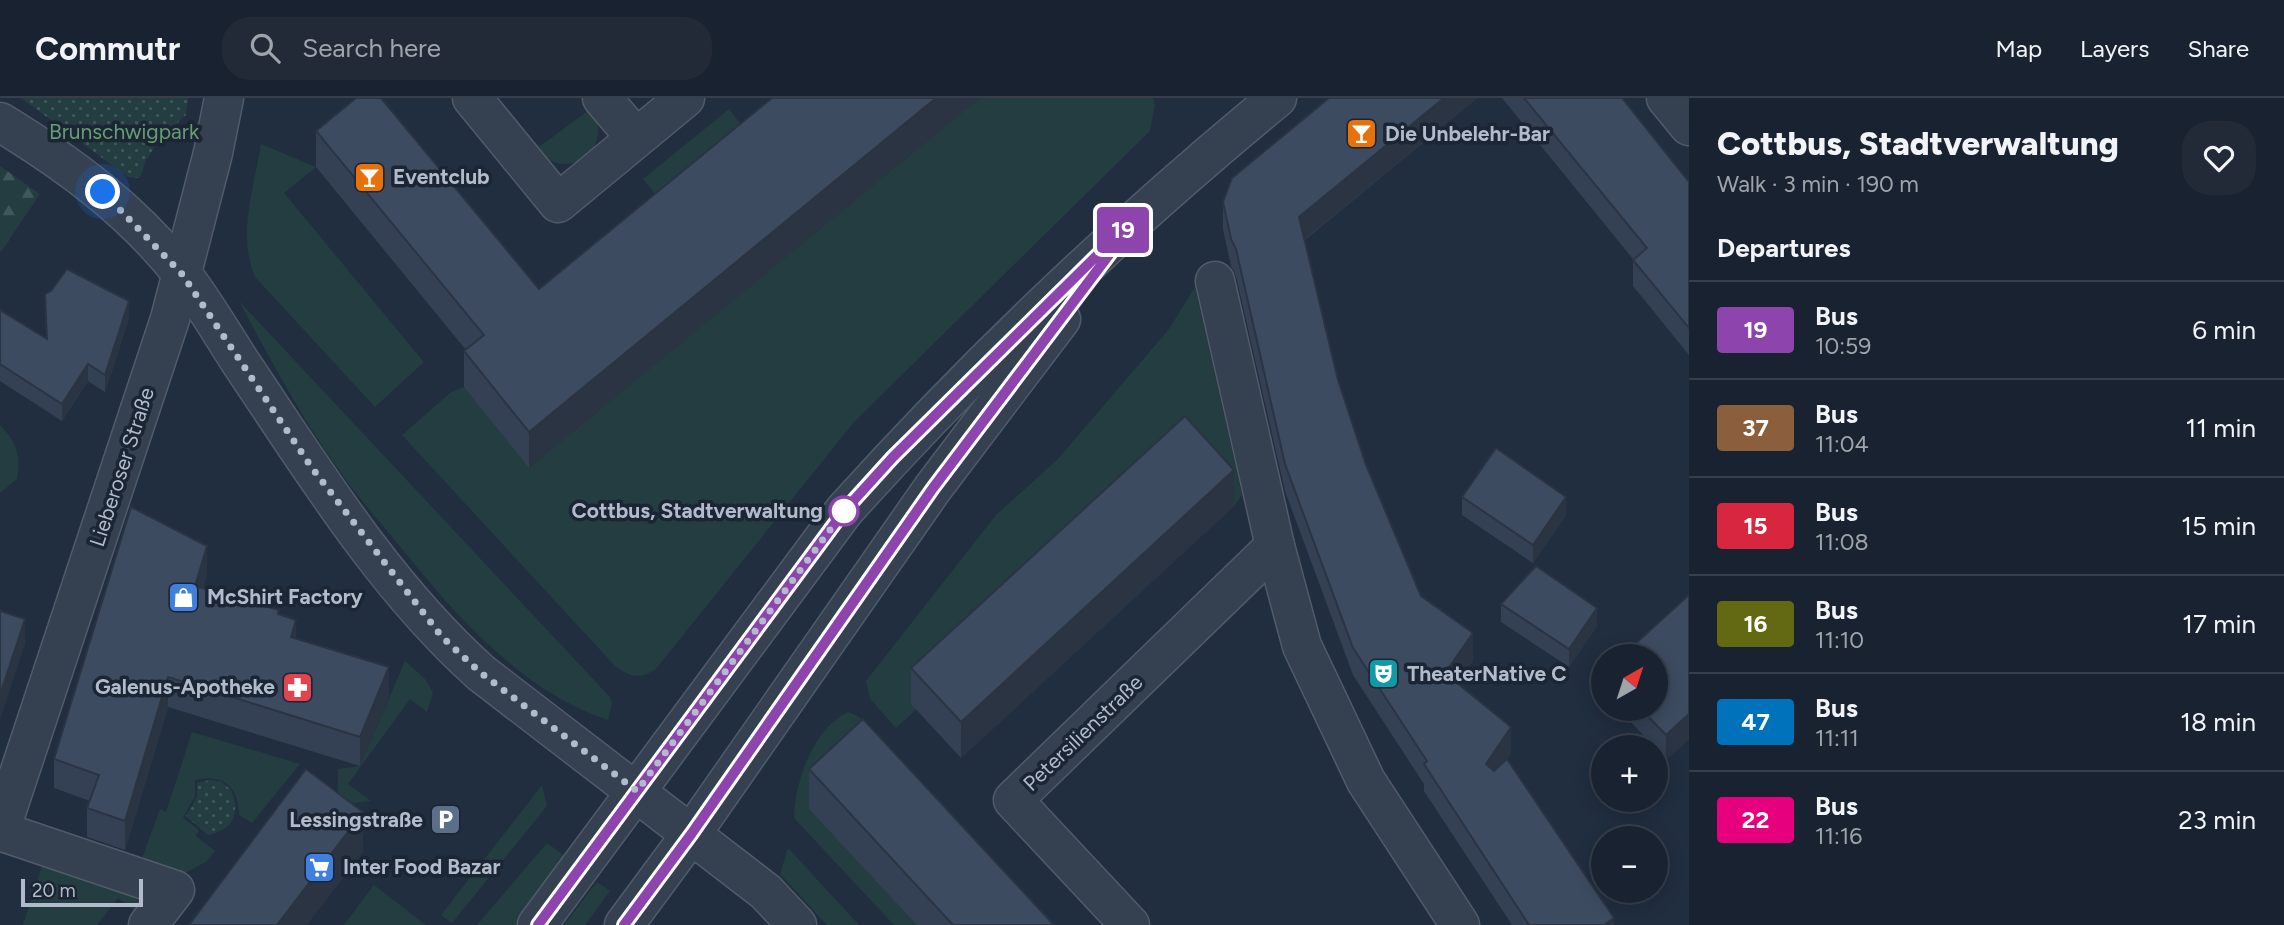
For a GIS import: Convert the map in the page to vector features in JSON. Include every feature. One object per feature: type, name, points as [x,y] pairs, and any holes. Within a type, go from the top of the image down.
[{"type":"street","name":"Lieberoser Straße","points":[[0,831],[124,461],[182,274],[214,153],[224,98]]},
{"type":"street","points":[[472,98],[558,203],[685,98]]},
{"type":"street","points":[[601,98],[636,138]]},
{"type":"street","points":[[537,925],[844,511],[893,457],[1142,211],[1278,98]]},
{"type":"street","points":[[0,122],[89,179],[117,204],[182,274],[312,468],[442,637],[481,673],[692,833],[769,909],[797,925]]},
{"type":"street","points":[[624,925],[692,833],[933,488],[1142,211]]},
{"type":"street","points":[[1215,281],[1275,547],[1302,646],[1366,781],[1460,925]]},
{"type":"street","name":"Petersilienstraße","points":[[1130,925],[1013,800],[1275,547]]},
{"type":"street","points":[[0,831],[175,890],[148,925]]},
{"type":"green space","name":"Brunschwigpark","points":[[21,98],[188,98],[186,115],[161,138],[146,160],[140,178],[128,177]]},
{"type":"green space","points":[[980,98],[1153,98],[1155,105],[1150,131],[854,422],[656,669],[640,676],[621,670],[402,435],[451,392]]},
{"type":"green space","points":[[593,107],[598,123],[597,137],[593,149],[585,158],[562,164],[548,160],[535,150]]},
{"type":"green space","points":[[729,109],[752,139],[673,216],[643,179]]},
{"type":"green space","points":[[261,144],[316,167],[284,193],[424,362],[375,407],[255,277],[247,245],[247,228]]},
{"type":"green space","points":[[0,166],[40,194],[0,253]]},
{"type":"green space","points":[[1195,287],[1242,495],[1234,506],[917,709],[896,728],[870,699],[866,681],[996,515],[1058,459],[1169,329]]},
{"type":"green space","points":[[239,301],[610,697],[612,703],[608,720],[577,707],[520,672],[469,626],[445,600],[346,480],[325,450],[286,387]]},
{"type":"green space","points":[[0,425],[14,444],[18,463],[17,479],[0,493]]},
{"type":"green space","points":[[405,661],[426,680],[433,693],[427,712],[410,699],[348,784],[371,801],[327,806],[338,791],[338,769],[360,766]]},
{"type":"green space","points":[[848,712],[858,716],[882,741],[917,925],[894,925],[794,818],[798,789],[808,758],[825,730]]},
{"type":"green space","points":[[192,732],[300,764],[252,823],[239,815],[236,797],[228,784],[214,779],[195,780],[195,796],[183,818],[199,830],[196,836],[215,851],[206,862],[177,877],[140,864],[160,809],[166,812]]},
{"type":"green space","points":[[210,780],[222,782],[231,790],[235,813],[229,825],[208,835],[186,816],[197,797],[197,783]]},
{"type":"green space","points":[[542,785],[547,806],[452,923],[441,915]]},
{"type":"green space","points":[[547,843],[565,856],[516,925],[477,925]]},
{"type":"green space","points":[[788,848],[859,925],[827,925],[780,874]]},
{"type":"green space","points":[[44,859],[145,899],[140,915],[118,898],[97,925],[23,925]]},
{"type":"green space","points":[[597,882],[610,891],[585,925],[564,925]]},
{"type":"green space","points":[[374,885],[426,925],[344,925]]},
{"type":"building","points":[[356,98],[381,98],[539,289],[772,98],[936,98],[529,432],[464,351],[484,335],[316,131]]},
{"type":"building","points":[[1329,98],[1444,98],[1299,217],[1338,380],[1366,465],[1421,596],[1473,633],[1445,673],[1511,727],[1486,764],[1494,771],[1507,759],[1591,884],[1591,903],[1604,903],[1614,918],[1604,925],[1529,925],[1424,764],[1427,761],[1353,648],[1285,464],[1223,202],[1232,178]]},
{"type":"building","points":[[1524,98],[1622,98],[1689,182],[1689,328],[1633,260],[1647,248]]},
{"type":"building","points":[[67,269],[129,301],[105,375],[88,364],[62,404],[0,364],[0,310],[47,339],[45,294],[51,291]]},
{"type":"building","points":[[1185,416],[1234,470],[961,722],[911,668]]},
{"type":"building","points":[[1496,448],[1566,497],[1533,545],[1462,497]]},
{"type":"building","points":[[131,507],[207,546],[195,586],[279,610],[278,614],[296,620],[291,637],[389,667],[360,737],[168,677],[125,821],[87,808],[99,775],[54,759]]},
{"type":"building","points":[[1536,566],[1597,608],[1569,649],[1501,604]]},
{"type":"building","points":[[1689,595],[1689,714],[1666,735],[1653,721],[1668,721],[1668,644],[1635,644]]},
{"type":"building","points":[[0,611],[25,619],[0,695]]},
{"type":"building","points":[[863,719],[1054,925],[953,925],[809,769]]},
{"type":"building","points":[[306,769],[363,812],[277,925],[189,925]]},
{"type":"bus line","name":"19","points":[[538,925],[844,511],[893,457],[1142,211],[933,488],[692,833],[624,925]]},
{"type":"place","name":"Die Unbelehr-Bar","points":[[1362,134]]},
{"type":"place","name":"Eventclub","points":[[370,177]]},
{"type":"place","name":"Cottbus, Stadtverwaltung","points":[[844,511]]},
{"type":"place","name":"McShirt Factory","points":[[184,597]]},
{"type":"place","name":"TheaterNative C","points":[[1384,674]]},
{"type":"place","name":"Galenus-Apotheke","points":[[298,687]]},
{"type":"place","name":"Lessingstraße","points":[[446,820]]},
{"type":"place","name":"Inter Food Bazar","points":[[320,867]]},
{"type":"route","points":[[103,192],[182,274],[312,468],[397,583],[442,637],[481,673],[637,791],[844,511]]}]
